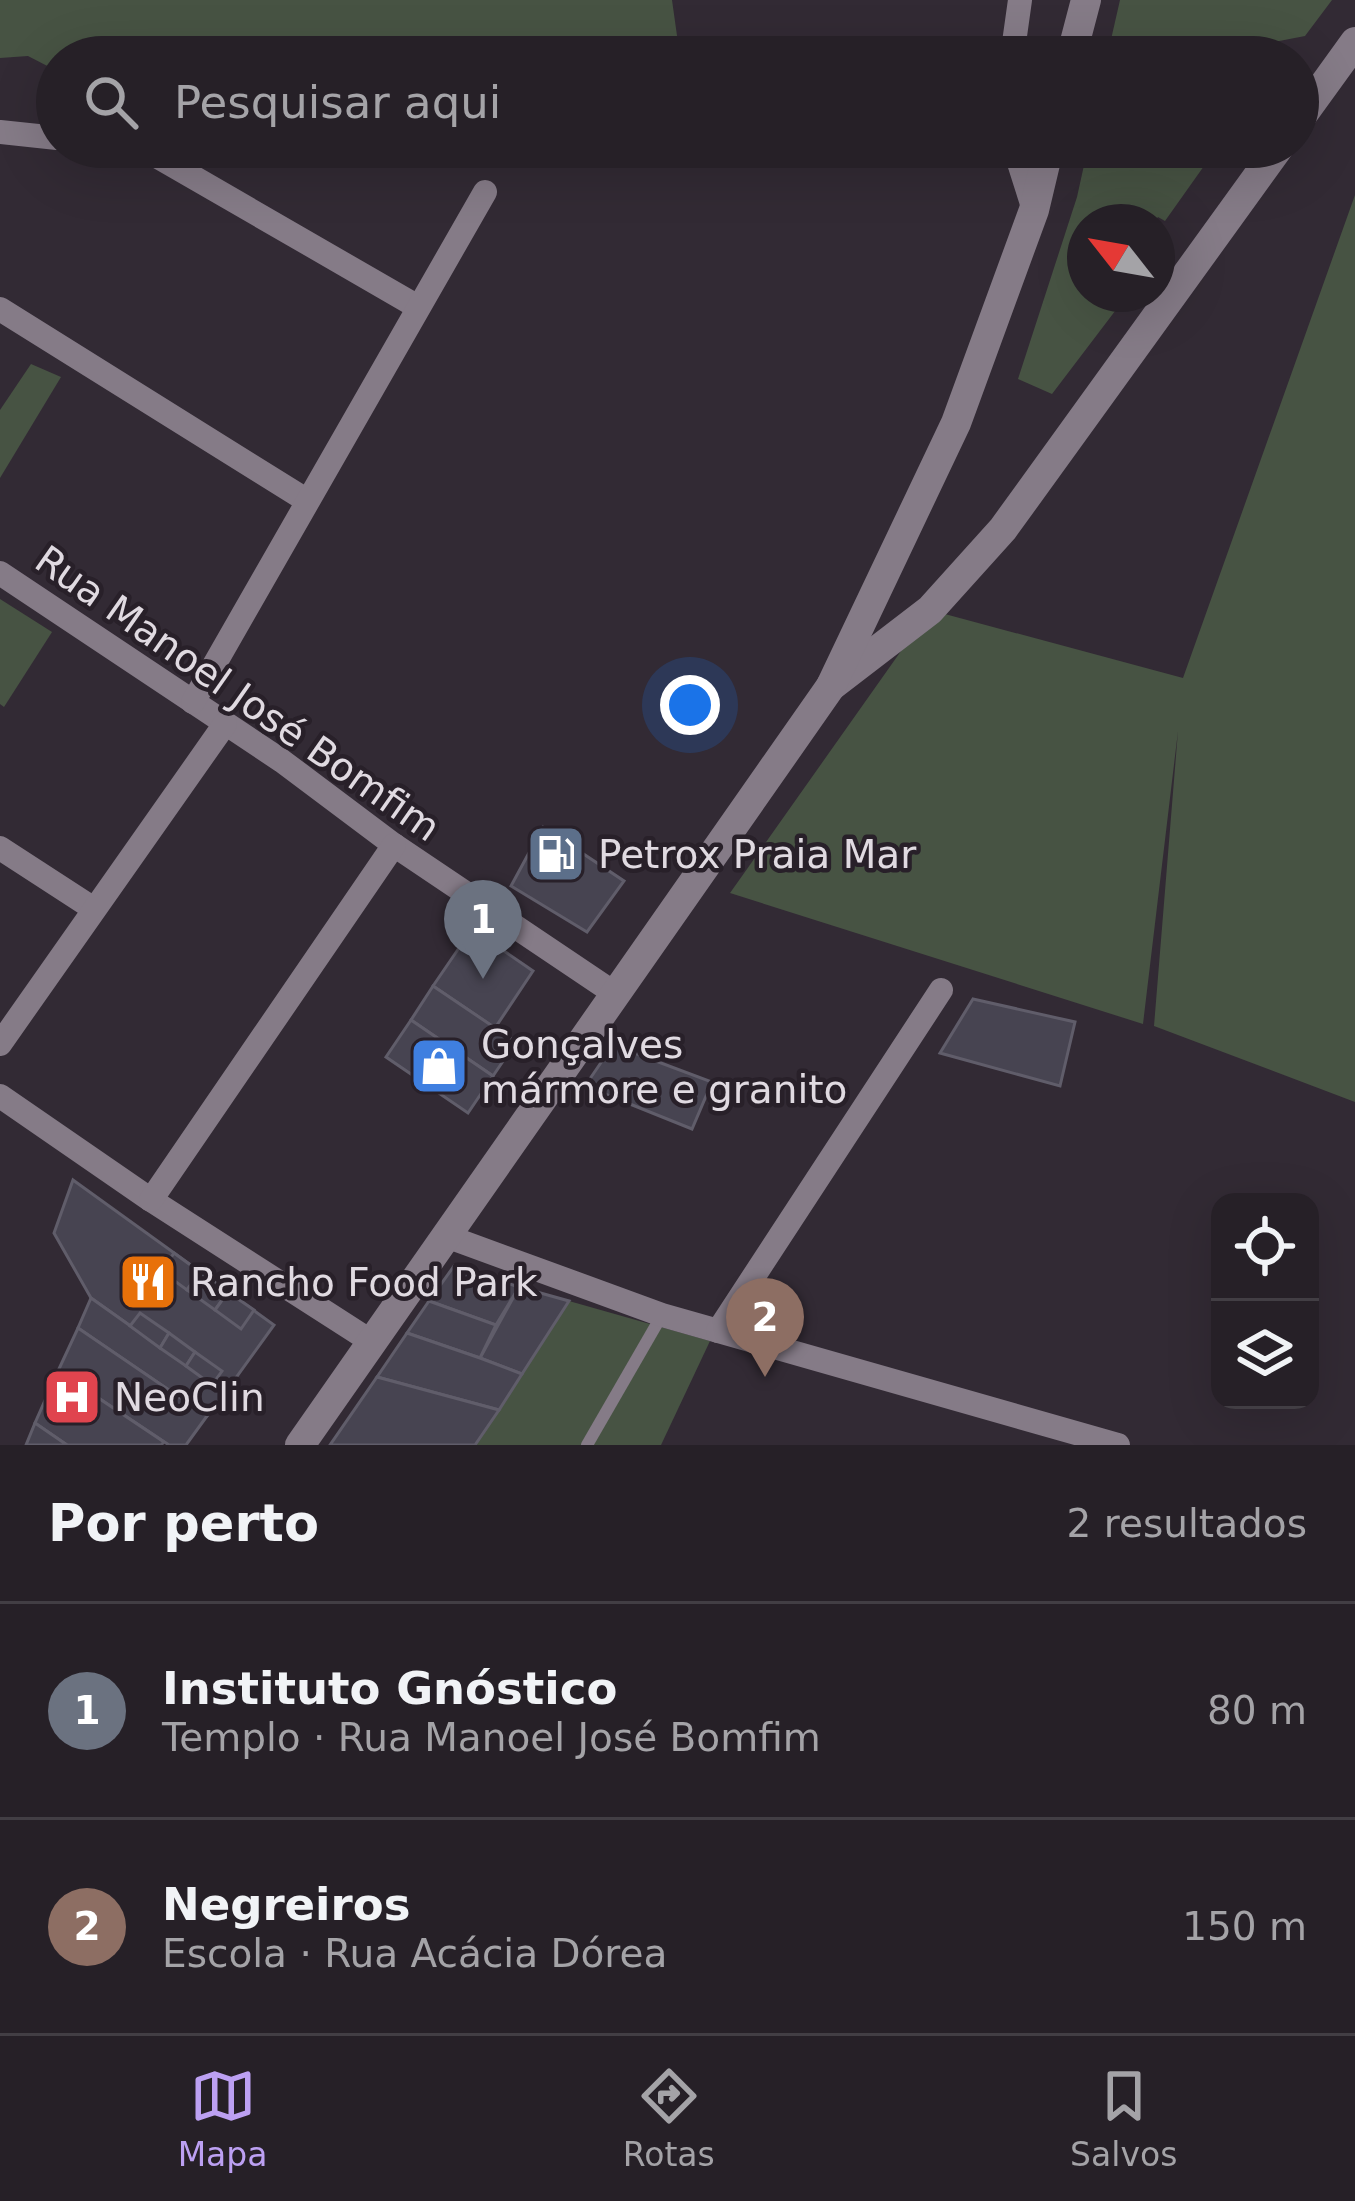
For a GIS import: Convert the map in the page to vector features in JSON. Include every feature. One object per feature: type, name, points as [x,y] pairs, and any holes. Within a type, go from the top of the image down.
[{"type":"main road","points":[[1077,36],[1086,0]]},
{"type":"main road","points":[[1319,92],[1355,42]]},
{"type":"main road","points":[[300,1445],[831,686],[956,423],[1034,209],[1044,168]]},
{"type":"main road","points":[[831,686],[930,610],[1003,529],[1264,168]]},
{"type":"street","points":[[1015,36],[1020,0]]},
{"type":"street","points":[[0,132],[36,136]]},
{"type":"street","points":[[177,168],[418,307]]},
{"type":"street","points":[[1021,168],[1034,209]]},
{"type":"street","points":[[193,702],[484,192]]},
{"type":"street","points":[[0,309],[306,500]]},
{"type":"street","name":"Rua Manoel José Bomfim","points":[[0,573],[614,993]]},
{"type":"street","points":[[0,1044],[225,724]]},
{"type":"street","points":[[151,1200],[394,845]]},
{"type":"street","points":[[0,848],[94,909]]},
{"type":"street","points":[[718,1331],[941,990]]},
{"type":"street","points":[[0,1096],[372,1342]]},
{"type":"street","points":[[446,1236],[662,1315],[1118,1445]]},
{"type":"lane","points":[[587,1445],[662,1315]]},
{"type":"green space","points":[[0,0],[672,0],[677,36],[36,36],[36,60],[28,56],[0,58]]},
{"type":"green space","points":[[1120,0],[1332,0],[1305,36],[1112,36]]},
{"type":"green space","points":[[1083,168],[1203,168],[1175,207],[1075,204]]},
{"type":"green space","points":[[1355,195],[1355,1102],[1154,1026],[1178,731],[1143,1024],[730,893],[930,610],[1183,678]]},
{"type":"green space","points":[[1067,228],[1067,312],[1114,312],[1052,394],[1018,379]]},
{"type":"green space","points":[[31,364],[61,377],[0,478],[0,410]]},
{"type":"green space","points":[[0,599],[52,632],[4,707],[0,704]]},
{"type":"green space","points":[[569,1301],[710,1341],[661,1445],[475,1445]]},
{"type":"building","name":"Petrox Praia Mar","points":[[543,827],[624,881],[587,932],[511,886]]},
{"type":"building","points":[[472,929],[533,971],[495,1028],[433,986]]},
{"type":"building","points":[[433,986],[516,1042],[493,1076],[411,1020]]},
{"type":"building","points":[[973,999],[1075,1022],[1060,1086],[940,1053]]},
{"type":"building","name":"Gonçalves mármore e granito","points":[[411,1020],[493,1076],[468,1113],[386,1057]]},
{"type":"building","points":[[613,1045],[712,1082],[692,1129],[585,1086]]},
{"type":"building","name":"Rancho Food Park","points":[[73,1180],[274,1325],[225,1393],[91,1298],[54,1233]]},
{"type":"building","points":[[174,1253],[200,1272],[187,1290],[161,1271]]},
{"type":"building","points":[[454,1266],[519,1287],[496,1325],[429,1301]]},
{"type":"building","points":[[200,1272],[228,1292],[215,1310],[187,1290]]},
{"type":"building","points":[[519,1287],[569,1301],[522,1374],[480,1358]]},
{"type":"building","points":[[228,1292],[254,1310],[241,1329],[215,1310]]},
{"type":"building","points":[[91,1298],[225,1393],[207,1416],[78,1328]]},
{"type":"building","points":[[429,1301],[496,1325],[480,1358],[407,1333]]},
{"type":"building","points":[[140,1313],[169,1333],[160,1348],[130,1326]]},
{"type":"building","points":[[78,1328],[207,1416],[186,1445],[169,1445],[58,1371]]},
{"type":"building","points":[[169,1333],[195,1352],[186,1366],[160,1348]]},
{"type":"building","points":[[407,1333],[522,1374],[499,1410],[377,1377]]},
{"type":"building","points":[[195,1352],[222,1371],[212,1385],[186,1366]]},
{"type":"building","name":"NeoClin","points":[[58,1371],[164,1442],[67,1445],[35,1423]]},
{"type":"building","points":[[377,1377],[499,1410],[475,1445],[330,1445]]},
{"type":"building","points":[[35,1423],[67,1445],[26,1445]]},
{"type":"place","name":"Petrox Praia Mar","points":[[556,854]]},
{"type":"place","name":"Instituto Gnóstico","points":[[483,979]]},
{"type":"place","name":"Gonçalves mármore e granito","points":[[439,1066]]},
{"type":"place","name":"Rancho Food Park","points":[[148,1282]]},
{"type":"place","name":"Negreiros","points":[[765,1377]]},
{"type":"place","name":"NeoClin","points":[[72,1397]]}]
